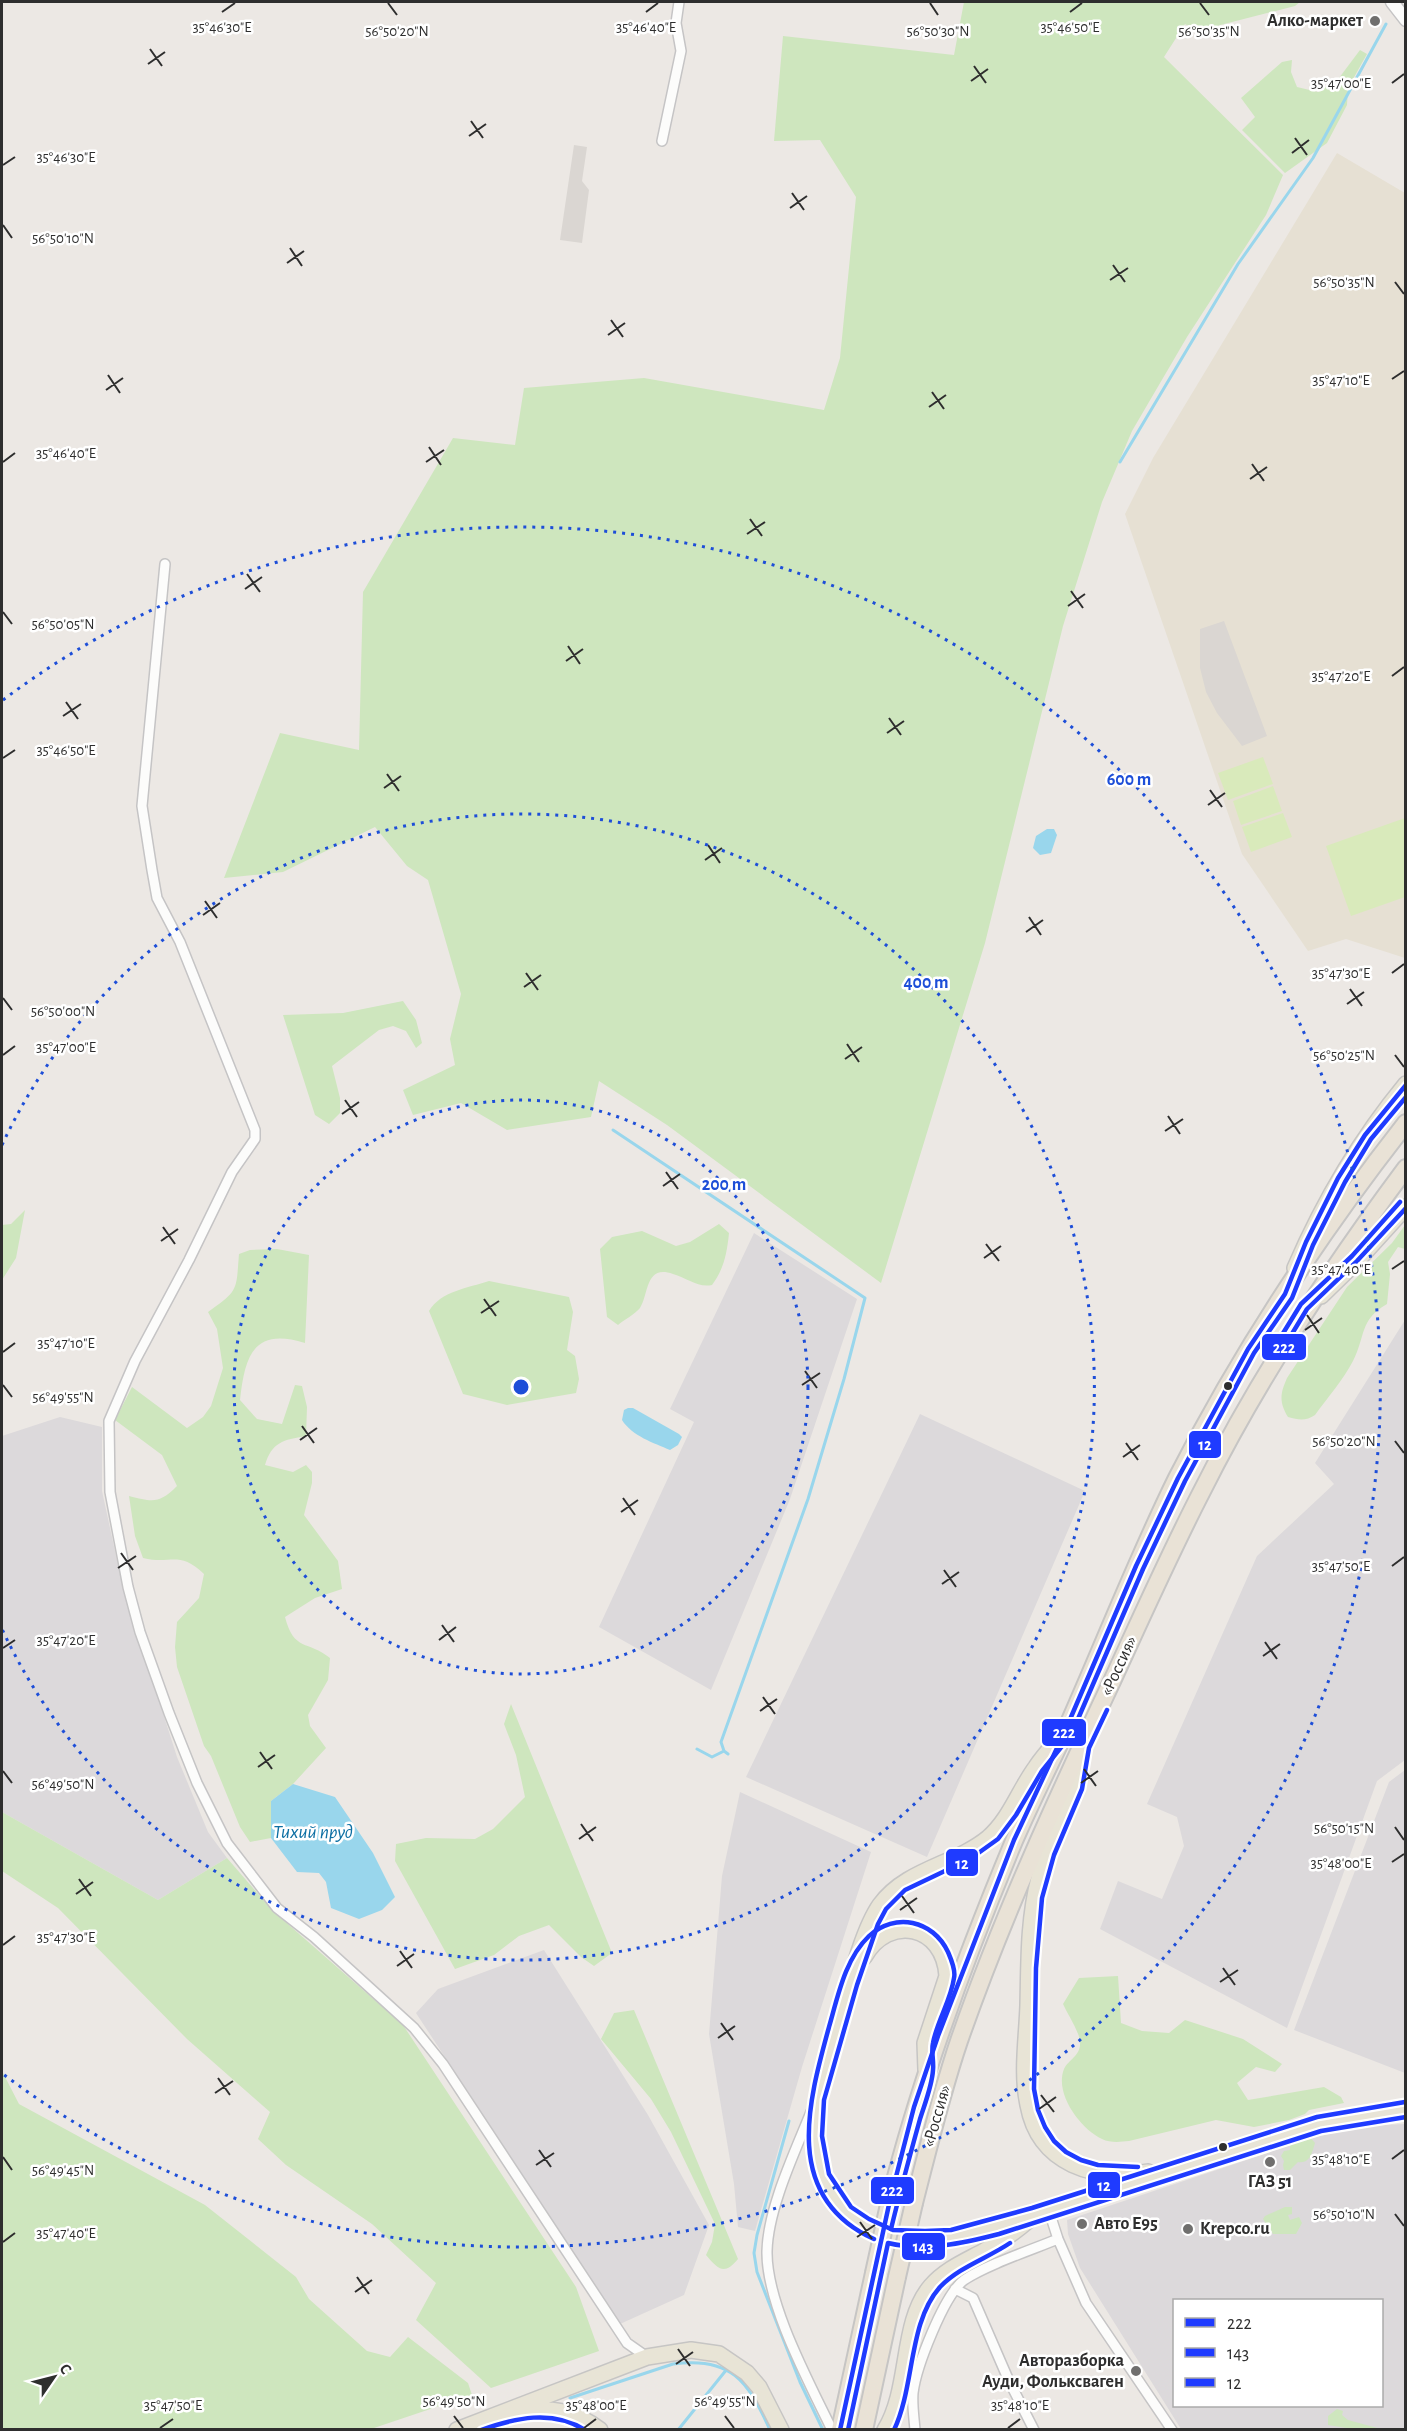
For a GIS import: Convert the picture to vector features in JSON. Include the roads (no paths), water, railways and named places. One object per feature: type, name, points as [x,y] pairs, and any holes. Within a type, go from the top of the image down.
[{"type":"highway","name":"«Россия»","points":[[842,2422],[890,2200],[926,2070],[1014,1840],[1065,1731],[1136,1566],[1178,1478],[1248,1349],[1325,1233],[1406,1123]]},
{"type":"highway","name":"«Россия»","points":[[864,2430],[914,2203],[958,2044],[1034,1850],[1202,1490],[1263,1380],[1340,1259],[1406,1168]]},
{"type":"main road","points":[[1285,1294],[1306,1242],[1338,1178],[1365,1135],[1406,1084]]},
{"type":"main road","points":[[1308,1309],[1357,1261],[1406,1207]]},
{"type":"main road","points":[[1065,1731],[1036,1767],[1010,1811],[993,1833],[966,1853],[912,1877],[884,1900],[871,1921],[850,1983],[817,2099],[814,2136],[822,2177],[838,2204],[865,2226],[898,2238],[941,2239],[1049,2211],[1319,2124],[1406,2109]]},
{"type":"main road","points":[[1082,1746],[1075,1787],[1047,1853],[1039,1877],[1032,1914],[1026,2072],[1031,2116],[1039,2134],[1056,2153],[1083,2170],[1127,2175],[1196,2164]]},
{"type":"main road","points":[[850,1983],[868,1949],[882,1936],[895,1930],[909,1930],[935,1942],[944,1957],[947,1976],[925,2043],[926,2070]]},
{"type":"main road","points":[[885,2430],[895,2408],[916,2317],[926,2294],[952,2268],[996,2245],[1034,2215]]},
{"type":"main road","points":[[457,2430],[646,2357],[680,2350],[697,2350],[726,2358],[747,2373],[759,2387],[781,2430]]},
{"type":"main road","points":[[495,2416],[536,2409],[561,2410],[580,2417],[600,2430]]},
{"type":"street","points":[[662,141],[681,51],[676,23],[679,2]]},
{"type":"street","points":[[1392,2],[1405,18]]},
{"type":"street","points":[[165,564],[142,806],[152,870],[157,898],[180,942],[255,1130],[255,1139],[232,1172],[189,1260],[135,1361],[109,1421],[110,1492],[128,1587],[169,1713],[193,1773],[227,1843],[278,1908],[314,1937],[414,2028],[443,2064],[627,2343],[646,2357]]},
{"type":"street","points":[[817,2099],[784,2179],[771,2224],[767,2267],[770,2284],[800,2364],[832,2430]]},
{"type":"street","points":[[1049,2211],[1058,2239],[1086,2303],[1172,2430]]},
{"type":"street","points":[[915,2430],[913,2403],[918,2372],[940,2317],[955,2289],[974,2275],[1058,2239]]},
{"type":"street","points":[[955,2289],[973,2298],[1009,2381],[1035,2430]]},
{"type":"water","points":[[1047,829],[1054,829],[1057,835],[1051,853],[1040,855],[1033,848],[1036,836]]},
{"type":"water","points":[[633,1408],[679,1434],[682,1437],[678,1445],[670,1450],[631,1430],[622,1420],[624,1410]]},
{"type":"water","name":"Тихий пруд","points":[[293,1784],[335,1797],[373,1853],[395,1897],[382,1910],[359,1919],[331,1908],[326,1882],[319,1873],[297,1872],[271,1838],[271,1801]]},
{"type":"waterway","points":[[1120,462],[1238,264],[1313,158],[1386,24]]},
{"type":"waterway","points":[[613,1130],[865,1298],[844,1379],[808,1499],[721,1742],[724,1751],[728,1754]]},
{"type":"waterway","points":[[697,1749],[712,1757],[724,1751]]},
{"type":"waterway","points":[[789,2121],[754,2253],[757,2272],[800,2382],[823,2430]]},
{"type":"waterway","points":[[570,2398],[673,2364],[710,2364],[723,2368],[745,2385],[770,2430]]},
{"type":"waterway","points":[[678,2430],[727,2369]]},
{"type":"place","name":"Алко-маркет","points":[[1375,21]]},
{"type":"place","name":"ГАЗ 51","points":[[1270,2162]]},
{"type":"place","name":"Авто E95","points":[[1082,2224]]},
{"type":"place","name":"Krepco.ru","points":[[1188,2229]]},
{"type":"place","name":"Авторазборка Ауди, Фольксваген","points":[[1136,2371]]}]
